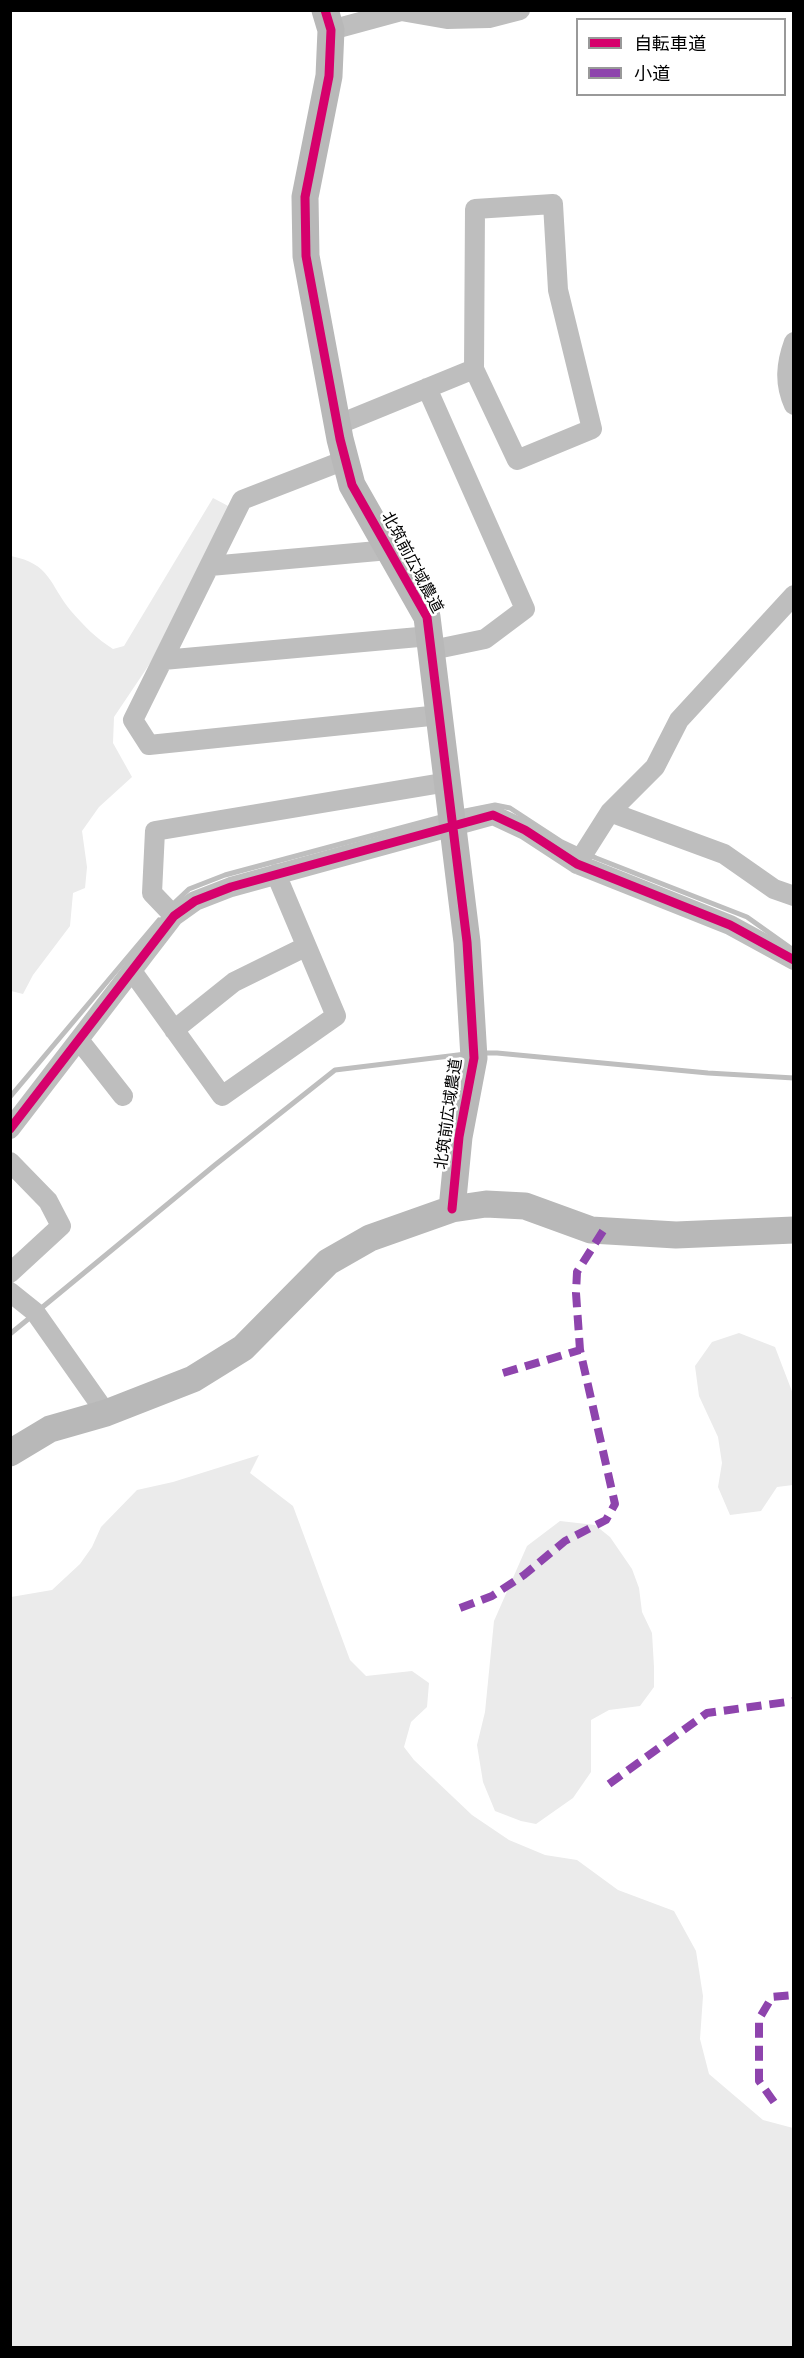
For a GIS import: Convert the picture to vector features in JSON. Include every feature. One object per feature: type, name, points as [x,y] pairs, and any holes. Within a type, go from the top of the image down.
[{"type":"street","points":[[328,20],[401,11],[447,19],[489,18],[520,10]]},
{"type":"street","name":"北筑前広域農道","points":[[328,20],[329,76],[305,196],[306,256],[337,425],[352,486],[427,617],[431,643],[467,942],[474,1058],[459,1137],[452,1209]]},
{"type":"street","points":[[553,204],[558,290],[592,429],[517,460],[474,369],[475,209],[553,204]]},
{"type":"street","points":[[794,342],[787,363],[787,390],[794,405]]},
{"type":"street","points":[[337,425],[474,369]]},
{"type":"street","points":[[163,660],[485,639],[525,609],[427,388]]},
{"type":"street","points":[[345,460],[242,500],[133,720],[149,745],[440,715]]},
{"type":"street","points":[[210,566],[389,550]]},
{"type":"street","points":[[577,864],[610,812],[655,767],[680,720],[794,595]]},
{"type":"street","points":[[174,916],[152,893],[155,831],[448,782]]},
{"type":"street","points":[[610,812],[724,854],[774,889],[794,896]]},
{"type":"street","points":[[10,1128],[174,916],[195,901],[231,886],[493,815],[525,830],[577,864],[730,925],[794,960]]},
{"type":"street","points":[[132,971],[222,1096],[336,1016],[276,874]]},
{"type":"street","points":[[174,1030],[234,982],[305,947]]},
{"type":"street","points":[[79,1040],[123,1095]]},
{"type":"street","points":[[10,1162],[48,1200],[61,1226],[10,1273]]},
{"type":"street","points":[[10,1453],[50,1429],[106,1413],[193,1379],[243,1348],[328,1262],[370,1238],[452,1209],[486,1204],[525,1206],[591,1230],[676,1235],[794,1230]]},
{"type":"street","points":[[10,1292],[35,1312],[106,1413]]},
{"type":"shaded area","points":[[213,498],[232,508],[163,644],[114,717],[113,743],[132,777],[99,807],[82,831],[87,867],[85,888],[73,893],[70,926],[33,975],[23,994],[11,991],[11,556],[34,564],[42,570],[71,611],[102,641],[113,649],[124,646]]},
{"type":"shaded area","points":[[739,1333],[775,1347],[793,1394],[793,1485],[777,1487],[761,1511],[730,1515],[718,1487],[722,1463],[718,1437],[699,1396],[695,1366],[712,1342]]},
{"type":"shaded area","points":[[259,1455],[250,1473],[293,1506],[350,1660],[366,1676],[412,1671],[429,1683],[427,1707],[411,1722],[404,1747],[414,1760],[472,1815],[509,1840],[545,1855],[577,1860],[618,1890],[674,1911],[696,1951],[703,1996],[700,2039],[709,2074],[763,2120],[793,2128],[793,2347],[11,2347],[11,1597],[52,1590],[80,1564],[92,1547],[101,1527],[137,1490],[173,1482]]},
{"type":"shaded area","points":[[560,1521],[595,1525],[610,1537],[632,1569],[639,1588],[642,1612],[652,1633],[654,1687],[640,1706],[609,1710],[591,1720],[591,1772],[573,1798],[536,1824],[495,1811],[483,1782],[477,1745],[485,1712],[494,1621],[527,1546]]},
{"type":"waterway","points":[[460,812],[495,805],[510,808],[562,842],[596,858],[747,917],[792,949]]},
{"type":"waterway","points":[[171,906],[189,889],[225,875],[445,816]]},
{"type":"waterway","points":[[10,1097],[159,920]]},
{"type":"waterway","points":[[481,1053],[708,1073],[794,1078]]},
{"type":"waterway","points":[[39,1310],[335,1070],[466,1054]]},
{"type":"waterway","points":[[10,1334],[32,1316]]},
{"type":"marked path","points":[[460,1608],[492,1596],[524,1575],[565,1541],[606,1520],[615,1504],[580,1350],[576,1293],[577,1272],[603,1231]]},
{"type":"marked path","points":[[503,1373],[580,1350]]},
{"type":"marked path","points":[[609,1784],[707,1713],[794,1701]]},
{"type":"marked path","points":[[774,2102],[759,2081],[759,2019],[772,1997],[794,1995]]},
{"type":"cycle path","points":[[325,10],[331,30],[329,76],[305,197],[306,256],[340,439],[352,485],[427,617],[467,942],[474,1058],[459,1137],[452,1209]]},
{"type":"cycle path","points":[[10,1129],[174,916],[195,901],[231,887],[493,815],[525,830],[577,864],[730,925],[794,960]]}]
